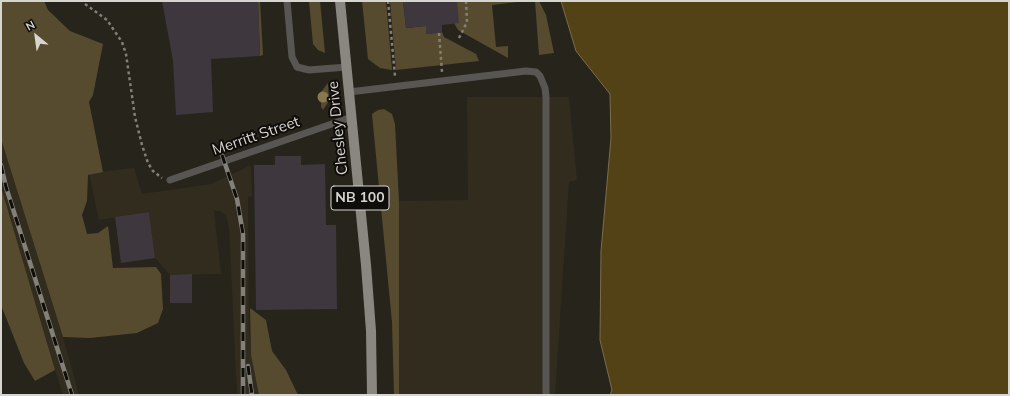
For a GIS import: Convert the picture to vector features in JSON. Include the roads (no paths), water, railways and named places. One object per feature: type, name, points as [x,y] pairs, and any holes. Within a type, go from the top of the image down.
[{"type":"main road","name":"Chesley Drive","points":[[340,1],[367,272],[371,331],[372,395]]},
{"type":"lane","points":[[287,1],[292,57],[297,67],[309,70],[347,68]]},
{"type":"lane","points":[[349,92],[530,71],[536,72],[544,82],[546,97],[546,395]]},
{"type":"lane","name":"Merritt Street","points":[[170,180],[352,117]]},
{"type":"railway","points":[[222,155],[237,199],[243,234],[243,395]]},
{"type":"railway","points":[[1,165],[6,187],[72,395]]},
{"type":"railway","points":[[248,366],[252,395]]}]
